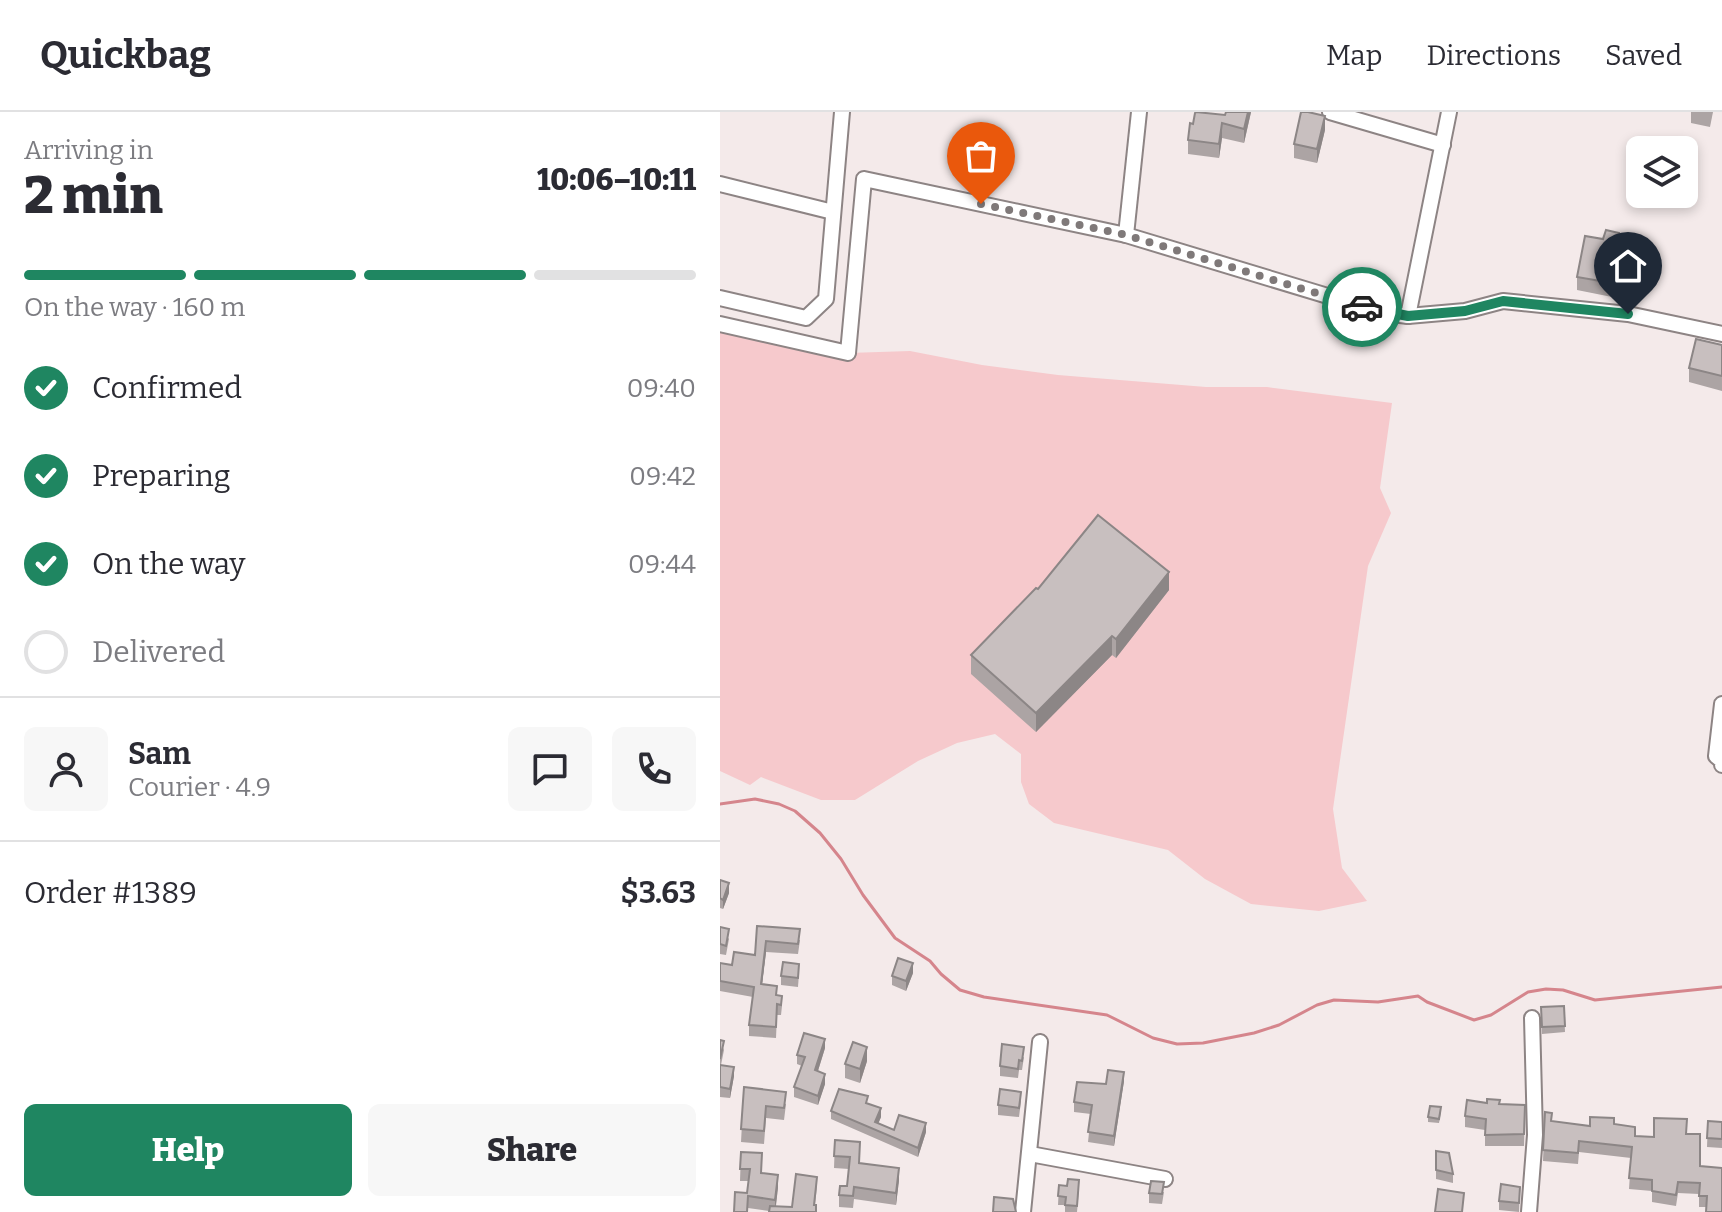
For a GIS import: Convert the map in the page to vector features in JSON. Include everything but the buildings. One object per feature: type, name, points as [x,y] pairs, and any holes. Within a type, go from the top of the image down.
[{"type":"street","points":[[720,298],[806,318],[826,299],[842,112]]},
{"type":"street","points":[[1126,235],[1139,112]]},
{"type":"street","points":[[1330,112],[1443,145]]},
{"type":"street","points":[[1408,316],[1449,112]]},
{"type":"street","points":[[720,324],[848,353],[864,179],[1126,235],[1384,313],[1408,316],[1465,311],[1503,301],[1628,314],[1722,334]]},
{"type":"street","points":[[720,184],[833,212]]},
{"type":"street","points":[[1722,704],[1716,756],[1722,762]]},
{"type":"street","points":[[1529,1212],[1535,1135],[1532,1018]]},
{"type":"street","points":[[1023,1212],[1040,1042]]},
{"type":"street","points":[[1030,1154],[1165,1179]]},
{"type":"shaded area","points":[[720,324],[848,353],[910,351],[1058,375],[1206,387],[1267,387],[1392,403],[1380,488],[1391,513],[1368,566],[1333,809],[1342,868],[1367,901],[1319,911],[1251,904],[1205,879],[1168,850],[1054,823],[1029,804],[1021,782],[1021,754],[995,734],[957,743],[918,761],[855,800],[821,800],[761,777],[750,785],[720,771]]},
{"type":"waterway","points":[[720,804],[755,799],[795,811],[820,833],[841,859],[895,938],[930,961],[960,990],[984,997],[1107,1015],[1153,1038],[1177,1044],[1203,1043],[1254,1033],[1334,1000],[1378,1002],[1418,996],[1474,1020],[1491,1015],[1528,992],[1546,989],[1563,990],[1595,1000],[1722,987]]},
{"type":"way so far","points":[[981,204],[1126,235],[1362,307]]},
{"type":"route","points":[[1362,307],[1408,316],[1465,311],[1503,301],[1628,314]]}]
